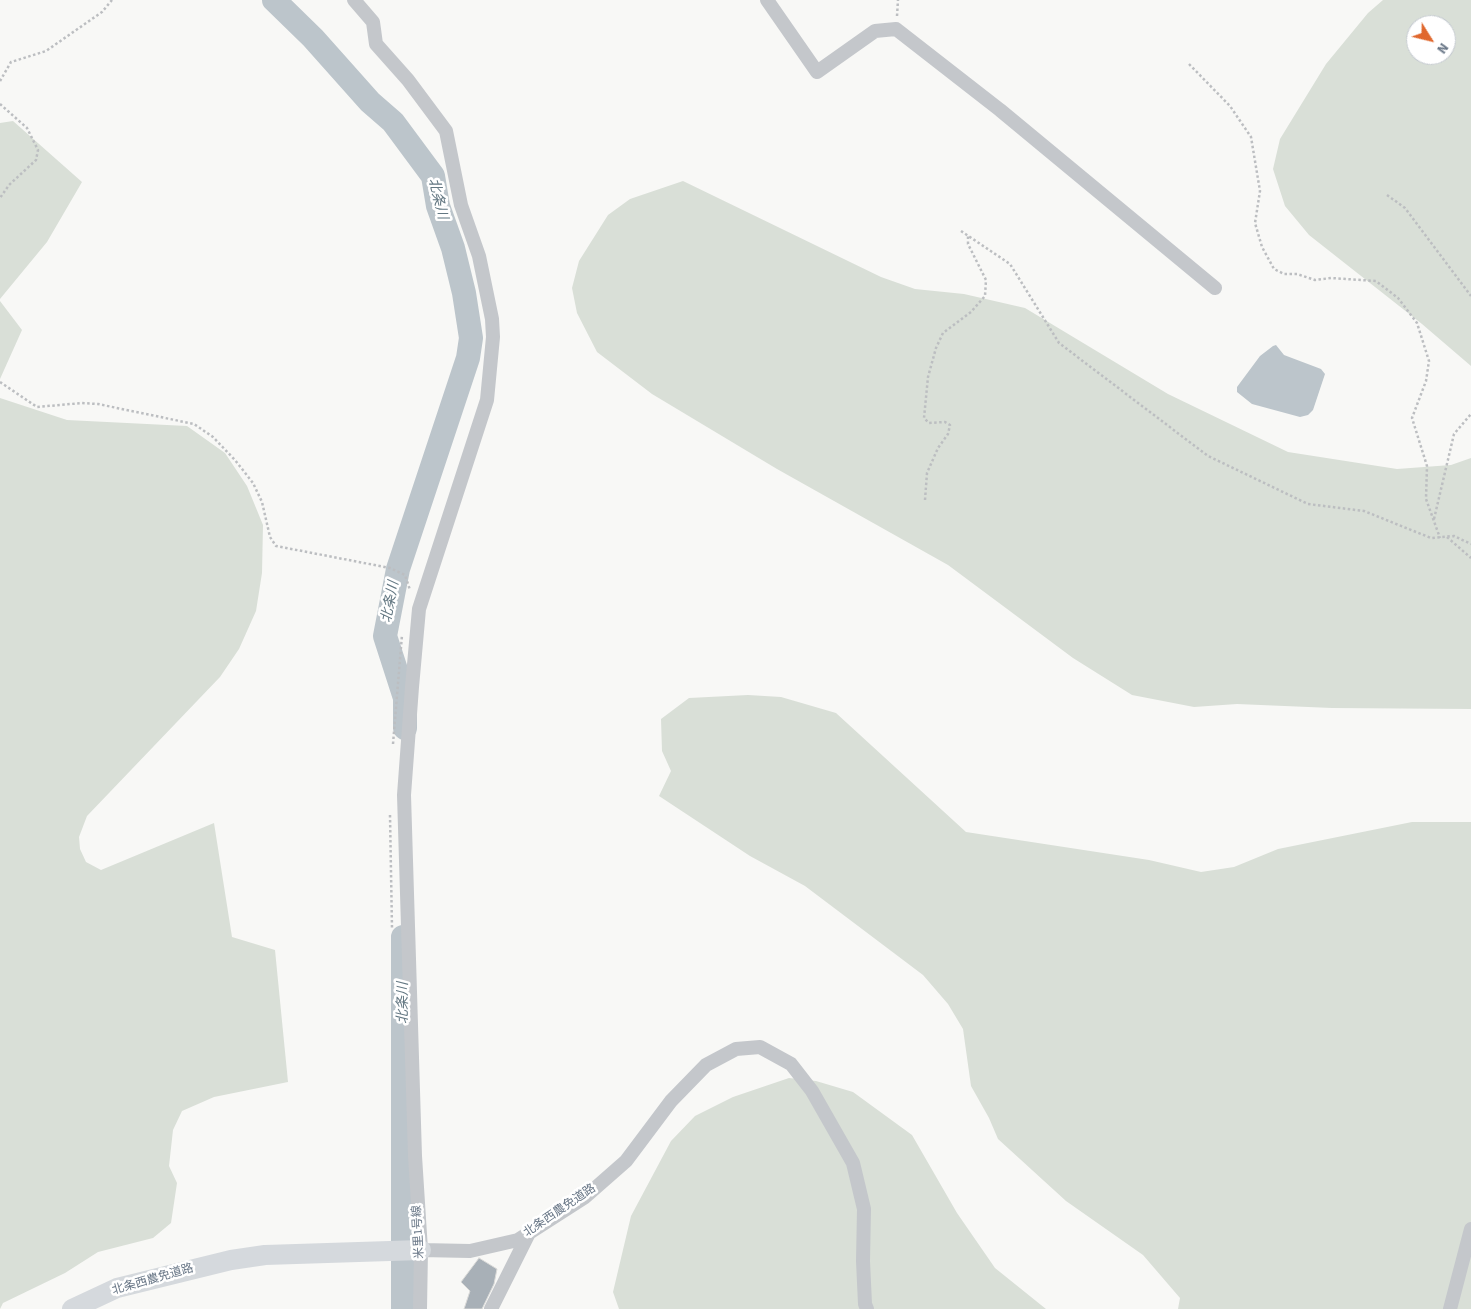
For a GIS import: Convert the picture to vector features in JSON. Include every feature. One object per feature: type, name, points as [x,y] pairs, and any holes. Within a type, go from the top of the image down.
[{"type":"street","name":"米里1号線","points":[[354,0],[373,22],[376,44],[408,80],[446,131],[461,205],[479,256],[492,319],[493,337],[487,400],[419,609],[404,795],[415,1156],[421,1250],[420,1309]]},
{"type":"street","points":[[767,0],[818,72],[875,30],[896,29],[1000,110],[1215,288]]},
{"type":"street","name":"北条西農免道路","points":[[72,1309],[117,1288],[231,1260],[265,1256],[421,1250],[470,1251],[518,1240],[585,1198],[626,1162],[671,1101],[706,1065],[736,1049],[760,1048],[791,1064],[812,1091],[853,1163],[864,1209],[864,1304],[867,1309]]},
{"type":"street","points":[[1450,1309],[1471,1230]]},
{"type":"street","points":[[491,1309],[529,1233]]},
{"type":"path","points":[[0,81],[11,62],[46,51],[102,12],[112,0]]},
{"type":"path","points":[[1189,64],[1230,106],[1251,138],[1260,191],[1255,223],[1262,247],[1274,269],[1284,274],[1297,274],[1315,280],[1332,278],[1376,282],[1398,298],[1417,322],[1429,361],[1426,380],[1412,418],[1427,466],[1426,499],[1440,538]]},
{"type":"path","points":[[0,104],[27,128],[38,150],[36,160],[10,185],[0,198]]},
{"type":"path","points":[[1387,195],[1405,208],[1471,296]]},
{"type":"path","points":[[961,231],[1010,264],[1059,343],[1208,456],[1308,504],[1364,512],[1431,538],[1454,536],[1471,544]]},
{"type":"path","points":[[925,500],[927,473],[938,448],[948,434],[950,425],[945,422],[929,423],[924,418],[928,377],[936,348],[943,333],[971,312],[984,296],[986,280],[968,244],[968,236]]},
{"type":"path","points":[[0,382],[37,407],[82,403],[98,404],[194,424],[213,436],[236,460],[253,483],[262,502],[270,537],[276,546],[390,568],[405,575],[410,587],[408,597]]},
{"type":"path","points":[[1434,520],[1454,434],[1471,414]]},
{"type":"path","points":[[1447,537],[1471,558]]},
{"type":"path","points":[[392,752],[394,704],[403,626]]},
{"type":"path","points":[[390,809],[392,928]]},
{"type":"shaded area","points":[[1383,0],[1471,0],[1471,366],[1422,324],[1309,235],[1285,206],[1273,169],[1280,139],[1326,64],[1368,13]]},
{"type":"shaded area","points":[[13,121],[82,182],[47,242],[0,299],[0,123]]},
{"type":"shaded area","points":[[683,181],[881,277],[915,289],[964,294],[1025,308],[1168,394],[1288,452],[1397,469],[1451,465],[1471,458],[1471,709],[1332,708],[1237,704],[1194,707],[1132,695],[1073,658],[948,565],[777,469],[652,394],[597,352],[577,313],[572,288],[579,261],[608,215],[630,199]]},
{"type":"shaded area","points":[[0,301],[22,330],[0,379]]},
{"type":"shaded area","points":[[1276,345],[1284,355],[1321,369],[1325,374],[1313,410],[1308,415],[1300,417],[1252,404],[1237,392],[1237,387],[1260,356]]},
{"type":"shaded area","points":[[0,398],[67,420],[187,426],[225,453],[247,486],[263,525],[262,573],[256,611],[239,649],[220,677],[87,816],[79,837],[80,849],[86,862],[101,870],[214,823],[232,937],[275,950],[288,1082],[214,1097],[182,1111],[173,1130],[169,1166],[177,1183],[171,1223],[153,1238],[98,1252],[65,1273],[3,1303],[0,1309]]},
{"type":"shaded area","points":[[748,695],[781,697],[836,713],[966,832],[1149,860],[1201,872],[1234,867],[1278,849],[1412,822],[1471,822],[1471,1309],[1178,1309],[1180,1298],[1143,1255],[1066,1201],[998,1139],[989,1118],[971,1086],[963,1029],[948,1004],[923,975],[805,886],[750,856],[659,796],[671,771],[662,751],[661,719],[689,698]]},
{"type":"shaded area","points":[[789,1078],[816,1081],[853,1092],[912,1135],[957,1213],[995,1268],[1046,1309],[619,1309],[613,1292],[631,1216],[671,1141],[695,1116],[733,1097]]},
{"type":"building","points":[[479,1258],[497,1269],[494,1284],[482,1309],[464,1309],[470,1291],[461,1282]]},
{"type":"waterway","name":"北条川","points":[[274,0],[313,38],[370,102],[393,122],[433,176],[438,206],[453,248],[464,293],[471,338],[468,358],[398,569],[385,636],[405,698],[405,728]]},
{"type":"waterway","name":"北条川","points":[[403,937],[403,1309]]}]
